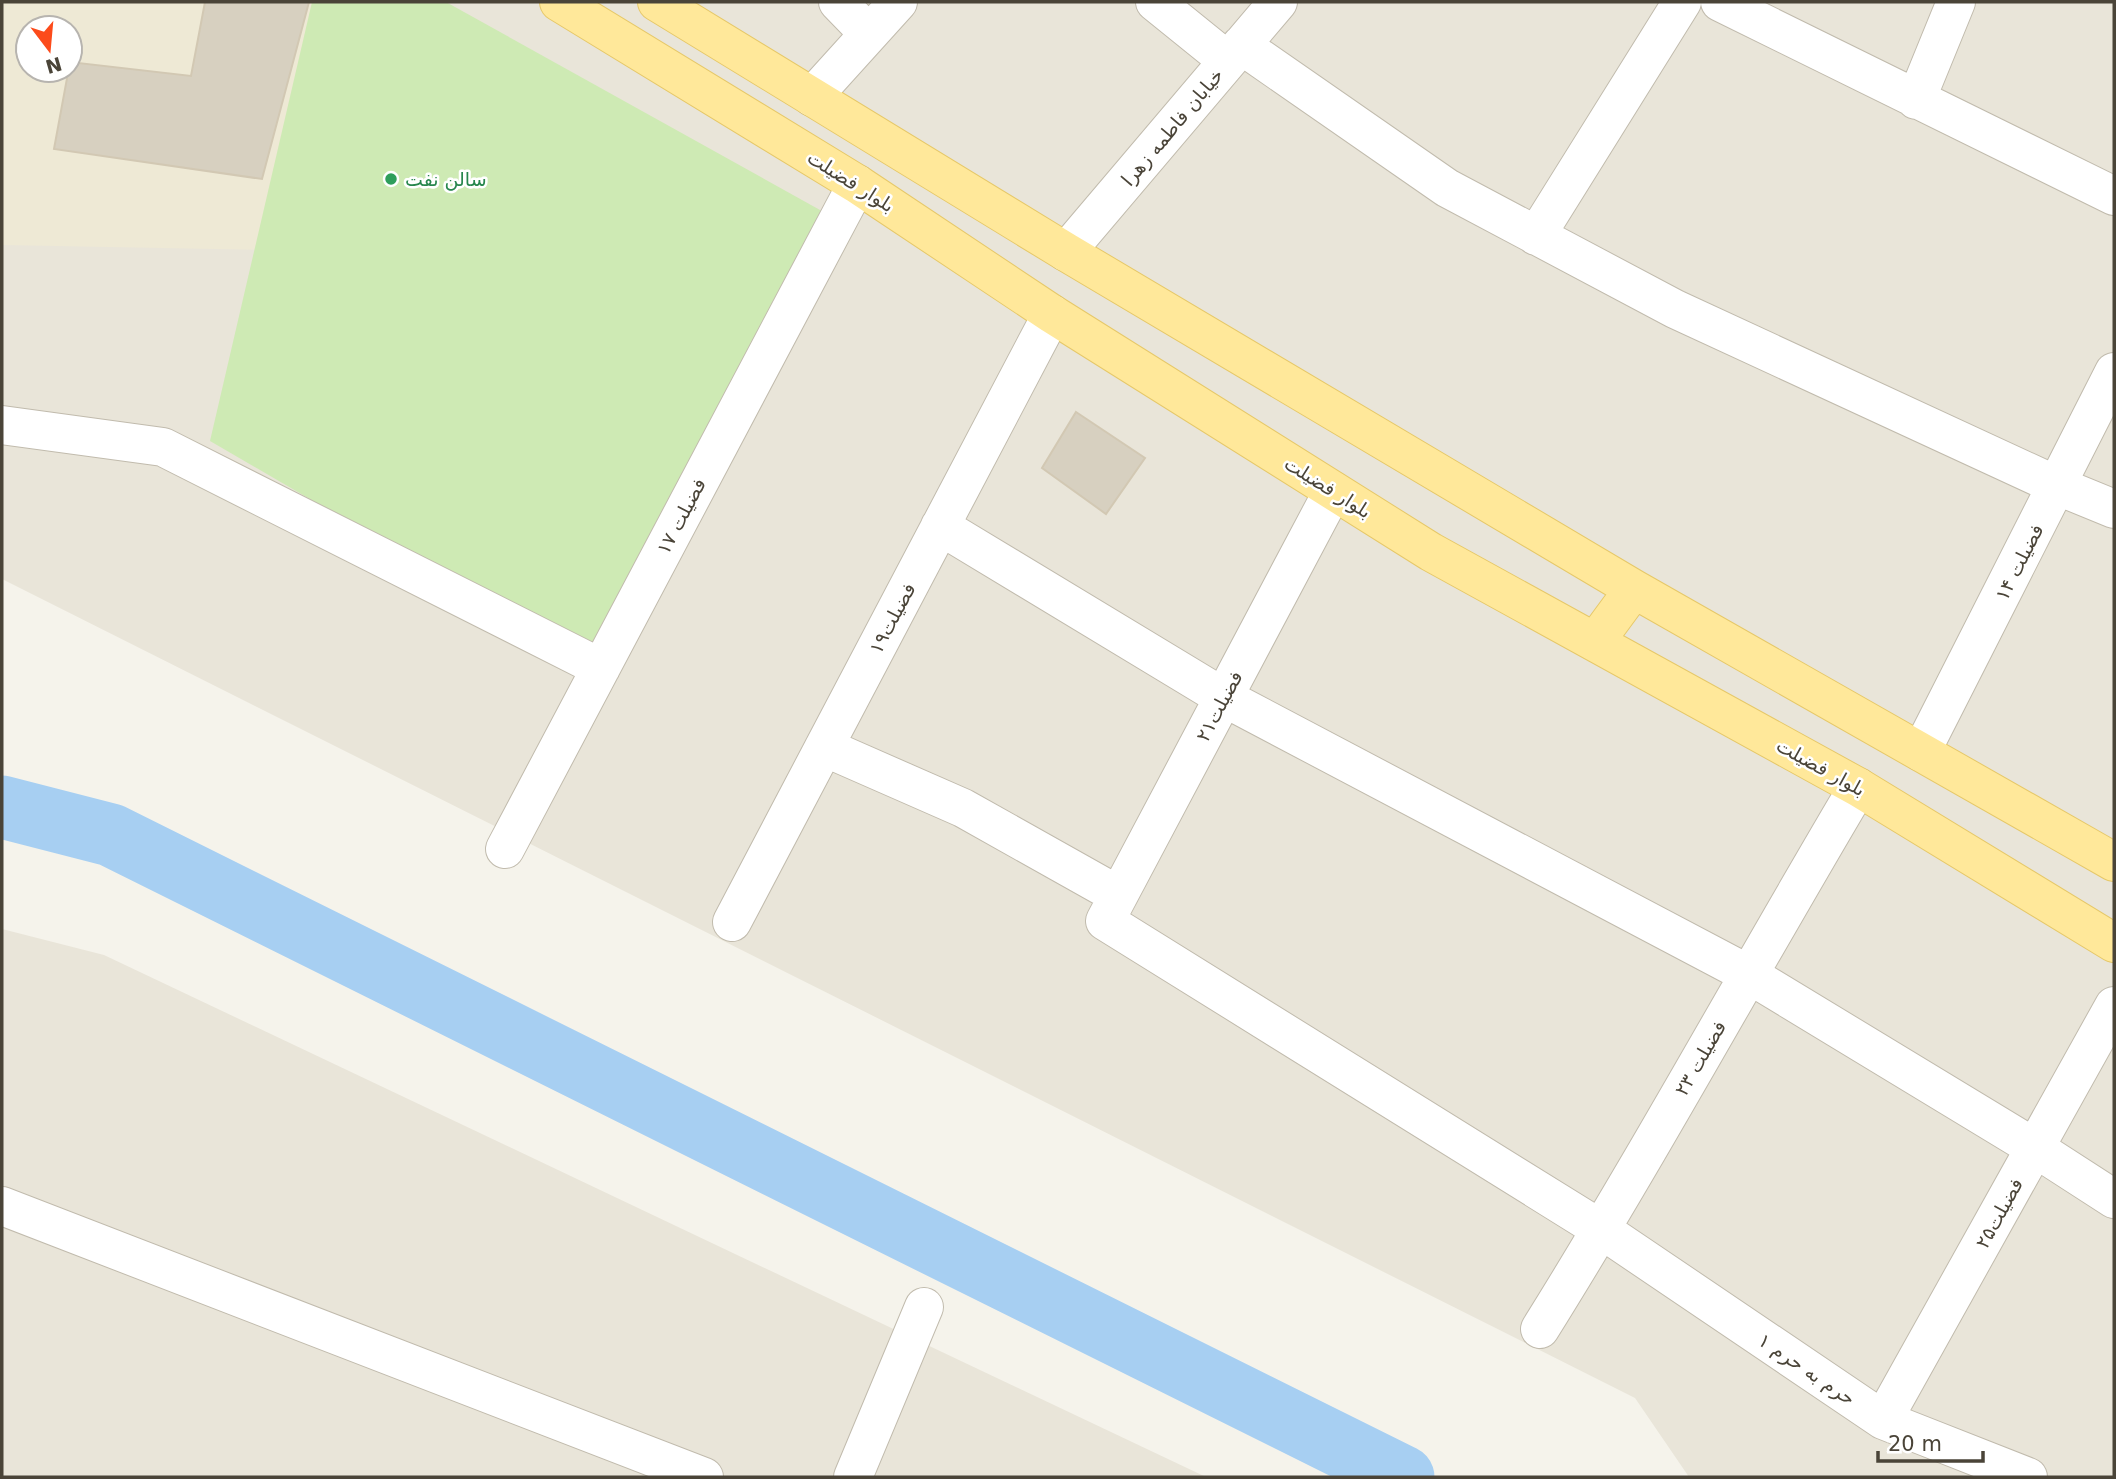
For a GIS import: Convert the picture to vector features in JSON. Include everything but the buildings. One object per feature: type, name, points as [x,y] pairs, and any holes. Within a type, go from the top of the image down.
[{"type":"main road","name":"بلوار فضیلت","points":[[559,2],[857,184],[1052,314],[1431,552],[1858,787],[2114,943]]},
{"type":"main road","points":[[657,2],[1066,253],[1634,589],[2114,862]]},
{"type":"main road","points":[[1594,642],[1634,589]]},
{"type":"street","points":[[838,2],[869,34]]},
{"type":"street","points":[[812,97],[898,2]]},
{"type":"street","points":[[1154,2],[1447,188],[1536,236],[1675,309],[2058,486],[2114,509]]},
{"type":"street","name":"خیابان فاطمه زهرا","points":[[1066,253],[1278,2]]},
{"type":"street","points":[[1536,236],[1682,2]]},
{"type":"street","points":[[1720,2],[2114,196]]},
{"type":"street","points":[[1916,100],[1956,2]]},
{"type":"street","name":"فضیلت ۱۷","points":[[505,849],[857,184]]},
{"type":"street","name":"فضیلت۱۹","points":[[732,922],[1052,314]]},
{"type":"street","name":"فضیلت ۱۴","points":[[1921,752],[2114,372]]},
{"type":"street","points":[[2,425],[163,447],[601,668]]},
{"type":"street","name":"فضیلت۲۱","points":[[1111,908],[1333,491]]},
{"type":"street","points":[[940,526],[1223,697],[1748,974],[2114,1199]]},
{"type":"street","name":"حرم به حرم ۱","points":[[824,747],[963,808],[1602,1230],[1883,1420],[2028,1477]]},
{"type":"street","name":"فضیلت ۲۳","points":[[1540,1329],[1602,1230],[1858,787]]},
{"type":"street","name":"فضیلت۲۵","points":[[1883,1420],[2114,1006]]},
{"type":"street","points":[[2,1206],[704,1477]]},
{"type":"street","points":[[853,1477],[924,1307]]},
{"type":"shaded area","points":[[2,2],[2114,2],[2114,1477],[1689,1477],[1635,1398],[2,579]]},
{"type":"shaded area","points":[[2,2],[316,2],[275,250],[2,245]]},
{"type":"shaded area","points":[[2,929],[104,955],[1206,1477],[2,1477]]},
{"type":"green space","points":[[312,2],[446,2],[829,215],[585,659],[210,441]]},
{"type":"waterway","points":[[2,807],[111,835],[1403,1477]]},
{"type":"place","name":"سالن نفت","points":[[391,179]]}]
